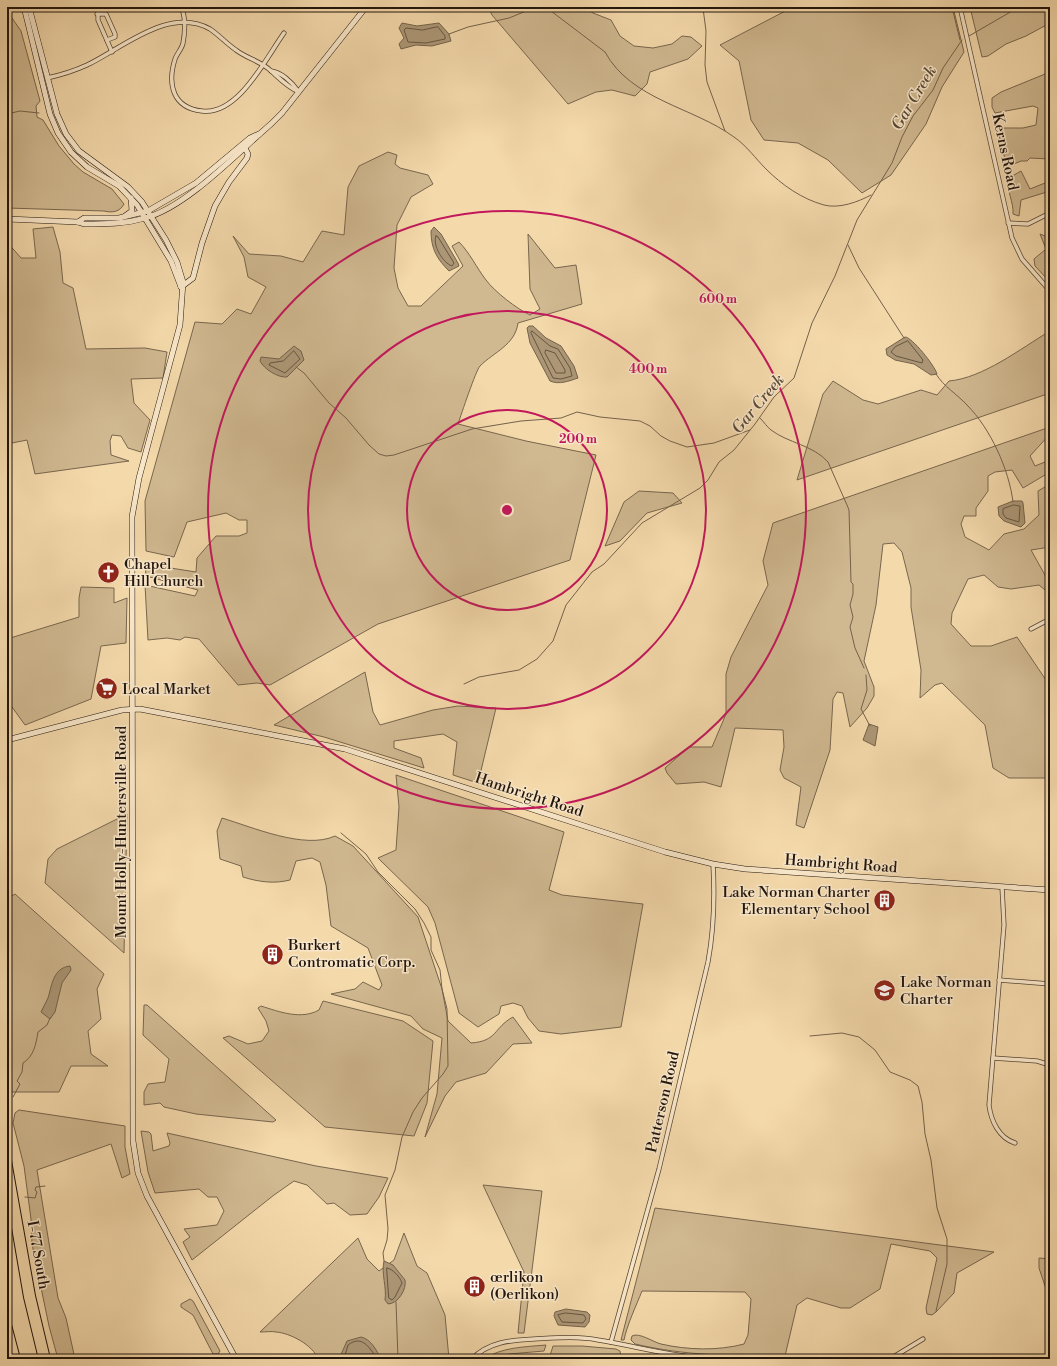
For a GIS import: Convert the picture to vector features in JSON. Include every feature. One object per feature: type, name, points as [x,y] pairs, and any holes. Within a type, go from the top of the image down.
[{"type":"highway","name":"I-77 South","points":[[7,1155],[30,1284],[47,1359]]},
{"type":"highway","points":[[7,1181],[26,1291],[42,1359]]},
{"type":"highway","points":[[7,1321],[17,1359]]},
{"type":"highway","points":[[7,1343],[12,1359]]},
{"type":"main road","name":"Mount Holly-Huntersville Road","points":[[24,7],[50,114],[63,142],[87,167],[119,186],[130,196],[171,261],[181,287]]},
{"type":"main road","name":"Mount Holly-Huntersville Road","points":[[28,7],[59,119],[72,142],[88,159],[128,187],[148,211],[177,262],[183,282],[181,287],[180,325],[138,478],[132,533],[134,1155],[138,1173],[147,1196],[236,1359]]},
{"type":"main road","points":[[78,222],[84,218],[151,216],[168,208],[192,193],[245,148],[282,113],[366,7]]},
{"type":"main road","points":[[7,219],[78,222],[84,224],[114,223],[144,216],[148,211],[196,183],[250,138],[260,134]]},
{"type":"main road","points":[[181,287],[193,278],[214,210],[229,182],[247,158],[248,154],[245,148]]},
{"type":"main road","points":[[119,218],[128,215],[132,211],[130,196]]},
{"type":"main road","name":"Hambright Road","points":[[7,740],[114,711],[133,708],[345,749],[665,852],[713,864],[752,869],[1050,890]]},
{"type":"street","points":[[98,7],[98,20],[112,52]]},
{"type":"street","points":[[181,7],[184,12],[183,43],[176,58],[172,84],[178,101],[191,110],[208,112],[231,103],[249,86],[262,64],[284,33]]},
{"type":"street","name":"Kerns Road","points":[[960,7],[1008,223],[1015,245],[1022,259],[1050,292]]},
{"type":"street","points":[[97,14],[106,14],[115,34],[115,37],[107,40]]},
{"type":"street","points":[[42,79],[74,71],[154,29],[168,24],[184,23],[198,24],[210,30],[237,51],[262,64],[291,88],[299,92]]},
{"type":"street","points":[[1008,223],[1028,224],[1050,213]]},
{"type":"street","points":[[1031,629],[1050,619]]},
{"type":"street","name":"Patterson Road","points":[[611,1342],[659,1169],[708,962],[713,934],[713,864]]},
{"type":"street","points":[[1002,887],[1004,925],[990,1105],[994,1123],[1001,1134],[1015,1143]]},
{"type":"street","points":[[999,980],[1050,984]]},
{"type":"street","points":[[993,1058],[1037,1061],[1050,1065]]},
{"type":"street","points":[[472,1359],[488,1347],[513,1340],[569,1338],[611,1342],[682,1356],[712,1359]]},
{"type":"street","points":[[890,1359],[923,1339]]},
{"type":"shaded area","points":[[488,7],[585,7],[593,13],[611,20],[620,36],[634,46],[653,48],[672,44],[682,36],[691,37],[702,46],[688,59],[650,72],[647,84],[635,96],[612,90],[596,92],[568,104],[492,15]]},
{"type":"shaded area","points":[[793,7],[953,7],[964,52],[942,87],[926,124],[891,175],[862,193],[828,160],[798,143],[764,140],[751,120],[739,61],[720,45]]},
{"type":"shaded area","points":[[970,7],[1050,7],[1050,23],[1026,36],[1006,44],[988,56],[982,57]]},
{"type":"shaded area","points":[[12,18],[21,31],[40,101],[36,106],[37,117],[43,120],[59,146],[74,164],[83,172],[112,189],[124,204],[120,209],[110,212],[7,208],[7,19]]},
{"type":"shaded area","points":[[1050,72],[1050,159],[1030,158],[1027,161],[1021,161],[1007,167],[998,132],[1000,128],[1023,128],[1036,125],[1038,108],[1033,106],[995,113],[992,107],[992,98],[1001,92]]},
{"type":"shaded area","points":[[388,152],[397,155],[395,164],[400,168],[428,175],[433,184],[411,197],[397,225],[394,268],[398,288],[408,306],[421,306],[463,266],[452,246],[459,242],[490,285],[506,300],[530,315],[540,309],[530,289],[528,234],[555,268],[576,265],[582,304],[518,323],[513,337],[508,343],[478,369],[458,424],[526,441],[596,455],[570,560],[378,624],[270,685],[257,683],[238,685],[199,639],[185,637],[180,640],[167,638],[148,640],[145,585],[195,596],[198,590],[146,576],[145,564],[196,572],[197,558],[216,536],[239,536],[247,533],[247,520],[239,520],[226,513],[187,522],[174,557],[146,551],[145,501],[195,322],[222,324],[237,309],[251,314],[266,287],[248,277],[244,257],[233,236],[249,254],[281,256],[303,262],[322,231],[344,235],[348,187],[359,166]]},
{"type":"shaded area","points":[[1021,171],[1030,189],[1050,181],[1050,191],[1021,200],[1019,216],[1013,214],[1008,183],[1009,178]]},
{"type":"shaded area","points":[[53,227],[60,252],[63,283],[73,288],[86,349],[145,348],[167,352],[163,378],[131,379],[134,403],[150,420],[141,452],[128,448],[121,436],[112,435],[110,441],[111,455],[129,461],[35,474],[27,440],[7,444],[7,242],[21,258],[36,258],[33,229]]},
{"type":"shaded area","points":[[1040,234],[1050,238],[1050,256],[1046,258],[1049,281],[1035,266],[1034,259],[1046,249]]},
{"type":"shaded area","points":[[1050,331],[1050,393],[797,480],[823,394],[833,381],[863,400],[878,404],[921,390],[937,395],[949,381],[962,379],[988,369]]},
{"type":"shaded area","points":[[1050,427],[1050,434],[1030,456],[1035,466],[1050,460],[1050,472],[1023,488],[1012,470],[995,472],[988,476],[988,491],[976,508],[976,516],[964,516],[961,524],[965,537],[989,550],[1004,534],[1024,529],[1039,515],[1038,491],[1050,484],[1050,547],[1031,550],[1050,584],[1050,594],[1039,585],[1011,589],[998,587],[984,575],[968,579],[952,613],[951,624],[971,646],[991,646],[1017,637],[1050,686],[1050,778],[1009,778],[993,768],[985,725],[942,683],[935,685],[920,698],[921,670],[911,607],[911,588],[902,552],[894,543],[883,544],[876,605],[864,661],[874,687],[874,696],[867,708],[850,727],[843,693],[837,692],[833,699],[830,750],[804,828],[796,825],[801,787],[784,778],[780,770],[784,747],[783,730],[735,728],[721,787],[704,782],[676,784],[665,768],[689,747],[712,747],[726,714],[726,674],[731,657],[768,585],[763,561],[773,523]]},
{"type":"shaded area","points":[[639,491],[673,493],[682,503],[647,513],[620,541],[605,546],[624,502]]},
{"type":"shaded area","points":[[81,587],[114,588],[114,603],[127,598],[126,643],[101,646],[91,699],[25,725],[7,700],[7,639],[79,617],[79,598]]},
{"type":"shaded area","points":[[365,672],[373,712],[380,725],[433,710],[458,706],[496,708],[478,783],[453,775],[457,742],[443,734],[394,741],[394,748],[421,758],[424,768],[324,737],[274,725]]},
{"type":"shaded area","points":[[396,775],[564,832],[549,890],[562,895],[643,904],[621,1027],[561,1034],[539,1031],[528,1018],[522,1006],[513,1003],[501,1006],[499,1014],[478,1027],[459,1013],[435,923],[428,907],[378,858],[396,850],[399,807]]},
{"type":"shaded area","points":[[127,814],[124,953],[45,883],[48,859],[57,849]]},
{"type":"shaded area","points":[[222,818],[278,836],[294,839],[323,840],[335,836],[353,846],[418,917],[442,989],[448,1021],[471,1043],[480,1042],[491,1037],[502,1025],[513,1017],[532,1043],[513,1044],[486,1073],[456,1082],[445,1096],[425,1137],[437,1094],[442,1038],[423,1029],[411,1016],[331,994],[355,989],[363,982],[379,990],[382,985],[368,948],[331,926],[326,885],[320,862],[312,858],[296,861],[290,880],[266,882],[243,877],[241,866],[220,859],[217,831]]},
{"type":"shaded area","points":[[15,894],[104,974],[97,989],[101,1019],[88,1031],[91,1054],[108,1066],[71,1066],[59,1092],[10,1092],[7,1083],[7,899]]},
{"type":"shaded area","points":[[323,1001],[403,1021],[433,1041],[427,1103],[414,1136],[325,1127],[223,1038],[229,1036],[248,1044],[262,1041],[269,1031],[266,1021],[258,1008],[261,1006],[276,1011],[298,1015],[312,1013],[319,1010]]},
{"type":"shaded area","points":[[144,1005],[147,1005],[276,1120],[273,1122],[196,1114],[164,1107],[160,1103],[144,1105],[144,1092],[148,1084],[165,1082],[169,1059],[143,1035]]},
{"type":"shaded area","points":[[19,1110],[125,1126],[125,1147],[130,1174],[122,1178],[111,1144],[37,1170],[58,1298],[66,1318],[75,1359],[58,1359],[49,1326],[32,1244],[31,1219],[24,1166],[13,1123],[15,1113]]},
{"type":"shaded area","points":[[141,1131],[149,1132],[151,1134],[153,1151],[169,1146],[170,1143],[167,1133],[316,1166],[388,1178],[379,1197],[367,1214],[350,1215],[334,1203],[327,1204],[307,1185],[294,1181],[192,1260],[183,1242],[190,1237],[184,1229],[217,1225],[224,1211],[217,1197],[208,1197],[199,1189],[155,1193],[148,1172]]},
{"type":"shaded area","points":[[483,1185],[542,1191],[524,1333],[518,1333],[524,1272]]},
{"type":"shaded area","points":[[655,1208],[994,1252],[957,1273],[954,1293],[932,1315],[927,1314],[926,1308],[937,1258],[930,1251],[891,1244],[880,1289],[850,1308],[841,1308],[807,1298],[797,1305],[785,1356],[728,1355],[673,1351],[635,1344],[631,1340],[632,1336],[638,1335],[661,1344],[681,1348],[713,1349],[744,1344],[748,1335],[751,1299],[745,1292],[642,1291],[629,1322],[624,1340],[621,1340]]},
{"type":"shaded area","points":[[404,1233],[417,1266],[427,1273],[445,1315],[449,1359],[318,1359],[311,1349],[294,1337],[276,1332],[260,1332],[358,1238],[367,1259],[379,1271],[394,1260]]},
{"type":"shaded area","points":[[1039,1258],[1050,1259],[1050,1348],[1047,1292],[1039,1268]]},
{"type":"shaded area","points":[[190,1299],[193,1301],[220,1351],[218,1354],[213,1354],[193,1315],[181,1307],[181,1304]]},
{"type":"shaded area","points":[[546,1345],[544,1351],[509,1354],[500,1359],[483,1359],[506,1350]]},
{"type":"shaded area","points":[[553,1346],[582,1346],[616,1349],[620,1351],[621,1358],[567,1355],[566,1359],[549,1359]]},
{"type":"shaded area","points":[[1050,1348],[1050,1359],[1042,1359]]},
{"type":"water","points":[[402,23],[417,26],[439,23],[449,34],[451,41],[432,46],[416,45],[401,49],[399,44],[404,38],[399,28]]},
{"type":"water","points":[[434,227],[441,234],[458,263],[459,266],[449,271],[438,258],[432,243],[431,231]]},
{"type":"water","points":[[529,326],[533,326],[546,338],[561,346],[574,366],[578,378],[560,383],[550,381],[530,343],[527,328]]},
{"type":"water","points":[[905,337],[913,342],[923,352],[937,374],[931,375],[914,364],[895,360],[887,355],[886,349]]},
{"type":"water","points":[[294,346],[301,351],[304,360],[287,377],[280,376],[272,372],[260,361],[261,357],[279,359]]},
{"type":"water","points":[[1013,501],[1022,501],[1023,503],[1025,523],[1021,527],[1004,521],[999,516],[998,507]]},
{"type":"water","points":[[869,724],[878,727],[875,746],[863,740]]},
{"type":"water","points":[[70,966],[71,970],[62,983],[55,1012],[50,1019],[41,1012],[48,998],[54,978],[64,967]]},
{"type":"water","points":[[384,1261],[393,1265],[405,1280],[405,1288],[401,1295],[395,1302],[388,1304],[385,1300],[383,1271]]},
{"type":"water","points":[[566,1309],[587,1312],[590,1315],[589,1322],[585,1327],[558,1325],[554,1316],[555,1312]]},
{"type":"water","points":[[361,1337],[365,1338],[371,1343],[381,1359],[339,1359],[347,1341]]},
{"type":"waterway","points":[[952,7],[960,40]]},
{"type":"waterway","name":"Gar Creek","points":[[969,36],[1019,7]]},
{"type":"waterway","points":[[449,34],[468,27],[509,18],[531,9],[541,8],[551,11],[605,52],[616,68],[630,81],[646,92],[718,127],[734,137],[747,148],[772,175],[800,195],[830,206],[854,202],[871,195]]},
{"type":"waterway","points":[[703,8],[706,31],[705,65],[707,82],[725,131]]},
{"type":"waterway","name":"Gar Creek","points":[[464,684],[479,677],[519,670],[537,659],[553,641],[566,605],[592,572],[604,564],[642,523],[700,488],[708,480],[719,462],[734,450],[774,397],[794,378],[812,323],[835,276],[857,220],[892,163],[902,137],[913,116],[933,90],[943,68],[962,40]]},
{"type":"waterway","points":[[7,114],[20,111],[39,113]]},
{"type":"waterway","points":[[848,245],[859,268],[904,338]]},
{"type":"waterway","points":[[296,367],[304,373],[329,403],[346,418],[369,445],[379,454],[386,456],[394,455],[472,429],[521,421],[561,418],[577,412],[600,417],[640,421],[650,426],[661,436],[670,441],[687,447],[714,443],[750,430]]},
{"type":"waterway","points":[[936,374],[943,383],[975,414],[991,437],[1003,463],[1011,489],[1013,502]]},
{"type":"waterway","points":[[760,418],[770,429],[778,434],[822,456],[828,462],[847,505],[849,510],[851,582],[853,584],[853,594],[850,605],[853,617],[850,627],[855,648],[864,668]]},
{"type":"waterway","points":[[866,675],[867,690],[861,709],[870,726]]},
{"type":"waterway","points":[[341,833],[366,854],[378,872],[415,909],[424,923],[431,937],[431,950],[440,970],[442,989],[447,1009],[448,1066],[422,1098],[413,1112],[402,1137],[395,1170],[385,1195],[388,1229],[387,1240],[383,1253],[384,1261]]},
{"type":"waterway","points":[[13,1097],[20,1084],[17,1081],[22,1072],[23,1063],[32,1053],[38,1032],[47,1025],[50,1018]]},
{"type":"waterway","points":[[810,1036],[842,1033],[859,1037],[875,1050],[890,1072],[910,1080],[918,1086],[922,1102],[925,1134],[931,1160],[937,1208],[947,1239],[947,1264],[936,1311]]},
{"type":"waterway","points":[[25,1197],[35,1198],[37,1192],[35,1190],[36,1187],[45,1186]]},
{"type":"waterway","points":[[396,1302],[398,1359]]},
{"type":"place","name":"Chapel Hill Church","points":[[108,573]]},
{"type":"place","name":"Local Market","points":[[107,689]]},
{"type":"place","name":"Lake Norman Charter Elementary School","points":[[885,901]]},
{"type":"place","name":"Burkert Contromatic Corp.","points":[[273,954]]},
{"type":"place","name":"Lake Norman Charter","points":[[884,991]]},
{"type":"place","name":"œrlikon (Oerlikon)","points":[[474,1286]]}]
